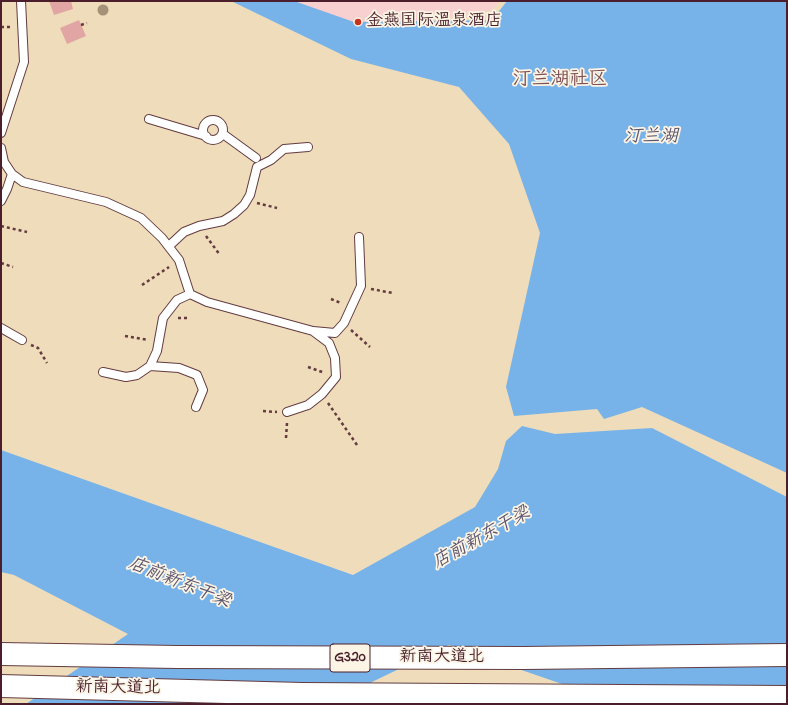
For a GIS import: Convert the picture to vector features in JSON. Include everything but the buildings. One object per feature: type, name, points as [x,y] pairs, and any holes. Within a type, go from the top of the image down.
[{"type":"highway","name":"新南大道北","points":[[1,654],[150,657],[523,658],[787,655]]},
{"type":"highway","name":"新南大道北","points":[[1,686],[292,693],[787,697]]},
{"type":"lane","points":[[1,133],[24,62],[21,1]]},
{"type":"lane","points":[[148,119],[215,140],[223,134]]},
{"type":"lane","points":[[206,136],[204,127],[211,120],[217,121],[222,125],[223,134],[256,158],[272,160]]},
{"type":"lane","points":[[257,167],[272,160],[284,149],[308,147]]},
{"type":"lane","points":[[1,148],[4,162],[12,174],[23,182],[106,202],[141,218],[169,246],[179,260],[190,294],[207,302],[313,331],[335,333]]},
{"type":"lane","points":[[169,246],[184,232],[199,226],[223,221],[234,214],[247,201],[257,167],[256,158]]},
{"type":"lane","points":[[1,201],[8,189],[12,174]]},
{"type":"lane","points":[[8,189],[23,182]]},
{"type":"lane","points":[[329,343],[344,323],[361,286],[359,237]]},
{"type":"lane","points":[[103,372],[126,377],[137,375],[150,366],[159,342],[163,318],[177,300],[190,294]]},
{"type":"lane","points":[[1,328],[22,340]]},
{"type":"lane","points":[[287,412],[308,404],[322,394],[336,377],[335,358],[329,343],[313,331]]},
{"type":"lane","points":[[150,366],[179,368],[197,375],[203,390],[196,407]]},
{"type":"path","points":[[81,25],[87,22]]},
{"type":"path","points":[[247,201],[277,208]]},
{"type":"path","points":[[1,226],[27,232]]},
{"type":"path","points":[[199,226],[220,255]]},
{"type":"path","points":[[142,285],[179,260]]},
{"type":"path","points":[[1,262],[13,267]]},
{"type":"path","points":[[361,286],[393,293]]},
{"type":"path","points":[[344,323],[370,346]]},
{"type":"path","points":[[125,336],[159,342]]},
{"type":"path","points":[[22,340],[38,348],[47,364]]},
{"type":"path","points":[[308,367],[336,377]]},
{"type":"path","points":[[322,394],[357,445]]},
{"type":"shaded area","name":"金燕国际温泉酒店","points":[[248,1],[500,1],[493,10],[334,35]]},
{"type":"water","name":"汀兰湖","points":[[231,1],[294,1],[354,22],[492,20],[507,1],[787,1],[787,473],[642,407],[604,419],[597,409],[514,416],[506,387],[540,233],[509,144],[459,87],[351,59]]},
{"type":"water","name":"店前新东干梁","points":[[522,426],[555,434],[652,428],[787,497],[787,704],[620,704],[449,645],[326,704],[26,704],[128,634],[14,575],[1,572],[1,450],[353,575],[475,507],[498,469],[506,441]]},
{"type":"place","name":"金燕国际温泉酒店","points":[[358,22]]},
{"type":"district","name":"汀兰湖社区","points":[[560,81]]}]
